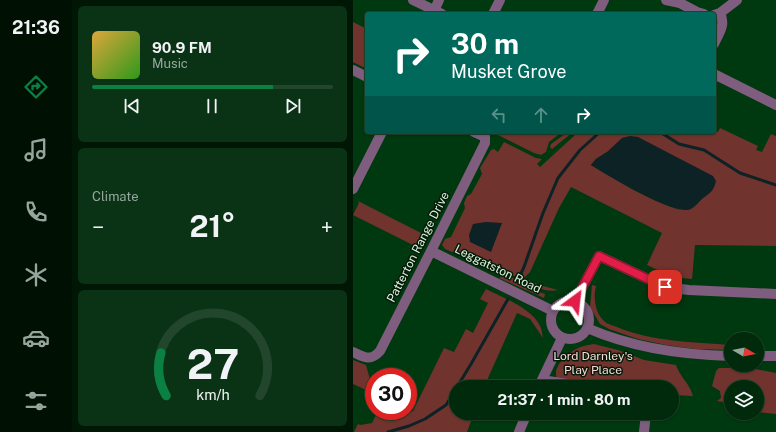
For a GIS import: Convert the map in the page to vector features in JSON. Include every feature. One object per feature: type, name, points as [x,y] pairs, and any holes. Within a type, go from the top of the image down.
[{"type":"street","points":[[413,0],[438,12],[439,0]]},
{"type":"street","points":[[494,12],[500,0]]},
{"type":"street","points":[[598,12],[604,0]]},
{"type":"street","points":[[666,0],[680,3],[697,12]]},
{"type":"street","points":[[716,40],[723,24],[723,19],[717,14],[737,0]]},
{"type":"street","points":[[353,70],[365,76]]},
{"type":"street","points":[[716,75],[776,105]]},
{"type":"street","points":[[353,189],[381,134]]},
{"type":"street","name":"Patterton Range Drive","points":[[353,352],[366,358],[370,358],[375,356],[380,351],[485,143],[485,138],[478,134]]},
{"type":"street","name":"Leggatston Road","points":[[431,251],[553,311]]},
{"type":"street","points":[[575,301],[599,256],[665,287],[689,290],[776,294]]},
{"type":"street","points":[[575,301],[581,304],[589,315],[587,328],[579,337],[568,339],[562,338],[553,329],[551,323],[553,311],[562,302],[575,301]]},
{"type":"street","points":[[587,328],[607,337],[648,347],[690,354],[724,356]]},
{"type":"street","points":[[543,380],[562,338]]},
{"type":"street","points":[[764,356],[776,356]]},
{"type":"street","points":[[519,432],[524,420]]},
{"type":"street","points":[[644,432],[645,420]]},
{"type":"green space","points":[[353,22],[365,28],[365,68],[353,62]]},
{"type":"green space","points":[[720,128],[758,146],[756,150],[762,152],[771,134],[776,136],[776,246],[695,245],[692,279],[672,277],[647,265],[662,233],[571,187],[559,208],[530,272],[524,278],[539,285],[558,290],[551,291],[538,288],[505,271],[498,274],[485,268],[483,261],[463,251],[457,254],[445,249],[442,245],[445,239],[451,237],[465,208],[464,203],[467,196],[471,194],[482,174],[480,168],[491,150],[494,149],[498,152],[504,142],[536,158],[542,159],[537,164],[540,167],[575,134],[716,134],[716,131],[718,132]],"holes":[[[607,152],[680,210],[645,196],[591,165],[596,159]]]},
{"type":"green space","points":[[496,134],[559,134],[549,142],[546,152],[541,155]]},
{"type":"green space","points":[[565,134],[571,134],[552,149],[550,147],[551,144]]},
{"type":"green space","points":[[358,201],[427,236],[422,242],[421,249],[353,215],[359,203]]},
{"type":"green space","points":[[505,274],[545,294],[544,298],[499,278]]},
{"type":"green space","points":[[592,285],[596,286],[596,309],[600,317],[607,323],[645,336],[688,342],[724,345],[724,350],[695,349],[638,339],[609,329],[600,324],[590,307]]},
{"type":"green space","points":[[486,289],[516,304],[531,314],[536,320],[541,327],[543,338],[530,319],[517,313],[487,380],[449,380],[449,420],[471,420],[467,432],[354,432],[358,424],[372,423],[374,420],[417,420],[417,403],[444,348],[454,352],[466,329],[473,333],[488,303],[480,299]]},
{"type":"green space","name":"Lord Darnley's Play Place","points":[[594,344],[618,350],[644,360],[676,365],[690,388],[693,396],[679,395],[679,380],[557,379],[556,370],[564,358],[576,349]]},
{"type":"green space","points":[[353,360],[366,365],[367,368],[365,368],[365,390],[353,384]]},
{"type":"green space","points":[[719,368],[724,368],[724,372],[764,372],[764,371],[776,373],[776,414],[764,413],[764,380],[724,380],[724,402],[717,401],[721,398],[720,391],[712,386],[716,371]]},
{"type":"water","points":[[630,136],[638,137],[713,176],[716,181],[713,190],[692,208],[688,210],[679,209],[654,200],[591,165],[596,159],[607,152],[622,138]]},
{"type":"water","points":[[486,222],[502,223],[491,252],[470,242],[469,235],[473,224]]},
{"type":"waterway","points":[[517,282],[558,178],[580,150],[598,134]]},
{"type":"waterway","points":[[663,134],[679,144],[704,150],[740,173],[776,185]]},
{"type":"waterway","points":[[461,380],[508,299]]},
{"type":"waterway","points":[[388,432],[409,426],[425,419],[446,405],[449,400]]},
{"type":"route","points":[[575,301],[599,256],[665,287]]}]
